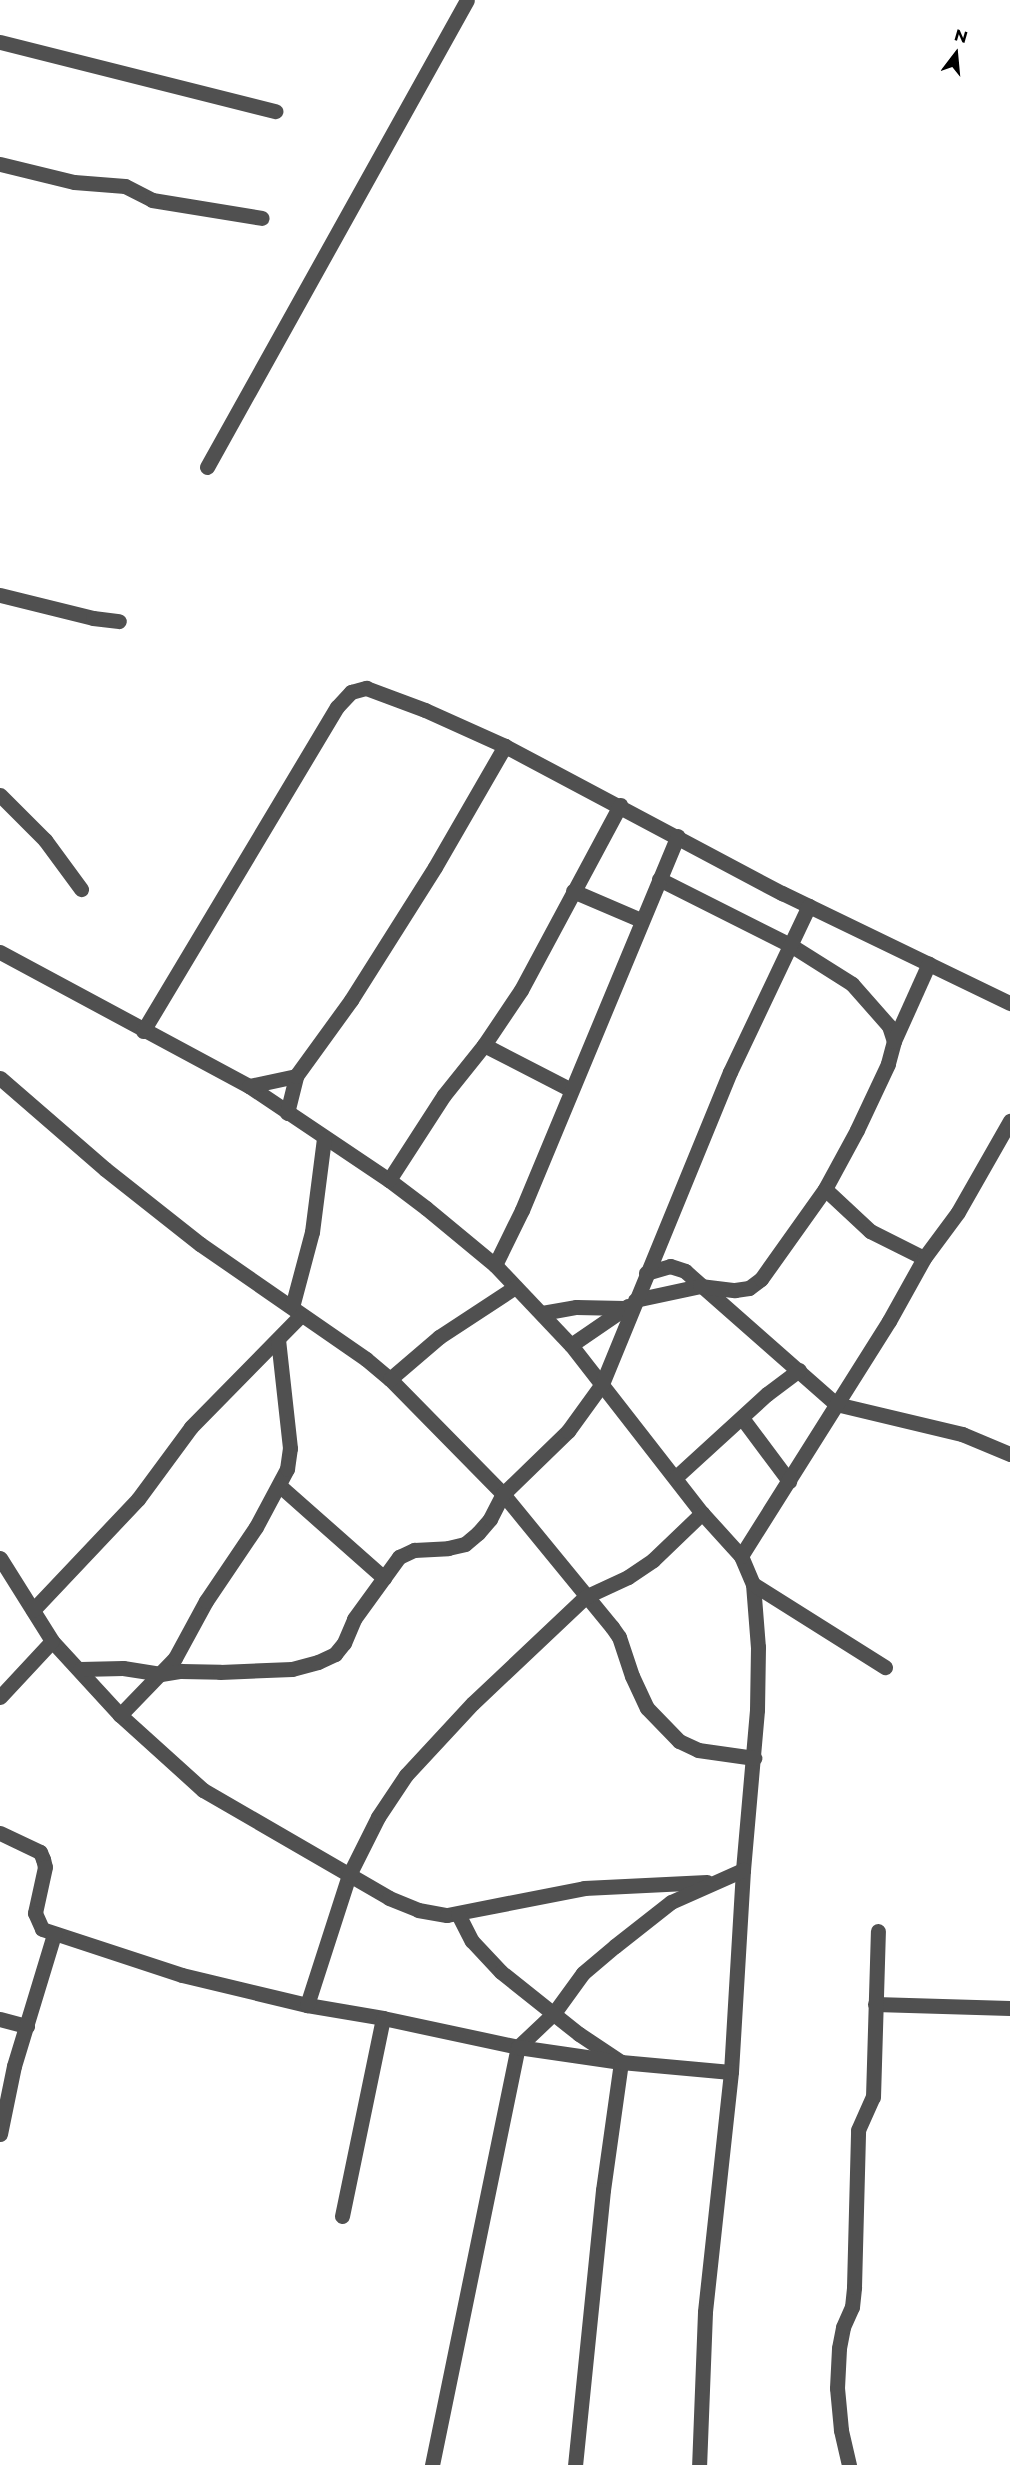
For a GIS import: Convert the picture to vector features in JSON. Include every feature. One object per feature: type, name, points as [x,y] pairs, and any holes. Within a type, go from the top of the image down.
[{"type":"street","points":[[207,467],[467,0]]},
{"type":"street","points":[[0,42],[275,111]]},
{"type":"street","points":[[0,164],[74,182],[125,186],[152,200],[262,218]]},
{"type":"street","points":[[0,595],[93,618],[120,621]]},
{"type":"street","points":[[143,1030],[316,739],[337,707],[351,692],[366,688],[384,693],[505,746],[808,906],[1010,1003]]},
{"type":"street","points":[[287,1113],[296,1076],[351,1000],[505,746]]},
{"type":"street","points":[[0,795],[45,840],[81,889]]},
{"type":"street","points":[[389,1180],[444,1095],[484,1045],[521,990],[620,805]]},
{"type":"street","points":[[495,1265],[522,1210],[641,920],[678,836]]},
{"type":"street","points":[[659,879],[792,946],[859,990],[889,1026],[894,1041]]},
{"type":"street","points":[[573,891],[641,920]]},
{"type":"street","points":[[80,1669],[123,1668],[161,1674],[292,1669],[318,1662],[335,1654],[344,1643],[354,1619],[399,1557],[414,1550],[448,1548],[465,1544],[490,1519],[503,1494],[568,1431],[602,1384],[631,1304],[730,1072],[792,946],[808,906]]},
{"type":"street","points":[[0,952],[249,1086],[389,1180],[495,1265],[571,1345],[702,1513],[741,1557],[753,1584],[758,1647],[754,1758],[743,1870],[731,2072],[705,2312],[699,2465]]},
{"type":"street","points":[[542,1313],[576,1307],[631,1304],[700,1286],[735,1290],[749,1288],[761,1279],[825,1189],[879,1085],[894,1041],[928,963]]},
{"type":"street","points":[[484,1045],[571,1090]]},
{"type":"street","points":[[249,1086],[296,1076]]},
{"type":"street","points":[[0,1078],[105,1169],[183,1230],[366,1359],[390,1379],[503,1494],[619,1637],[632,1676],[647,1708],[671,1733],[680,1741],[698,1750],[754,1758]]},
{"type":"street","points":[[741,1557],[889,1321],[924,1258],[958,1212],[1010,1121]]},
{"type":"street","points":[[33,1610],[138,1499],[191,1427],[278,1340],[296,1311],[300,1279],[318,1202],[324,1138]]},
{"type":"street","points":[[825,1189],[870,1231],[924,1258]]},
{"type":"street","points":[[646,1272],[677,1267],[836,1404],[974,1438],[1010,1454]]},
{"type":"street","points":[[275,1295],[300,1279]]},
{"type":"street","points":[[390,1379],[452,1327],[515,1287]]},
{"type":"street","points":[[571,1345],[631,1304]]},
{"type":"street","points":[[120,1715],[161,1674],[184,1644],[206,1601],[280,1486],[290,1460],[278,1340]]},
{"type":"street","points":[[676,1477],[799,1370]]},
{"type":"street","points":[[742,1418],[789,1481]]},
{"type":"street","points":[[280,1486],[384,1578]]},
{"type":"street","points":[[307,2006],[349,1875],[378,1817],[423,1754],[585,1597],[628,1577],[647,1564],[702,1513]]},
{"type":"street","points":[[0,1558],[52,1641],[120,1715],[203,1790],[389,1898],[418,1910],[447,1915],[549,1893],[584,1888],[717,1882]]},
{"type":"street","points":[[753,1584],[885,1667]]},
{"type":"street","points":[[0,1697],[52,1641]]},
{"type":"street","points":[[0,1833],[40,1852],[45,1867],[35,1914],[42,1929],[54,1934],[182,1975],[307,2006],[383,2018],[518,2047],[621,2062],[731,2072]]},
{"type":"street","points":[[432,2465],[518,2047],[554,2013],[583,1973],[615,1946],[671,1902],[743,1870]]},
{"type":"street","points":[[458,1914],[472,1941],[501,1972],[579,2034],[621,2062]]},
{"type":"street","points":[[849,2465],[841,2430],[838,2398],[839,2348],[843,2327],[852,2307],[854,2287],[858,2130],[873,2097],[878,1931]]},
{"type":"street","points":[[0,2134],[7,2065],[27,2025],[54,1934]]},
{"type":"street","points":[[875,2004],[1010,2008]]},
{"type":"street","points":[[342,2216],[383,2018]]},
{"type":"street","points":[[0,2019],[27,2025]]},
{"type":"street","points":[[575,2465],[603,2190],[621,2062]]}]
